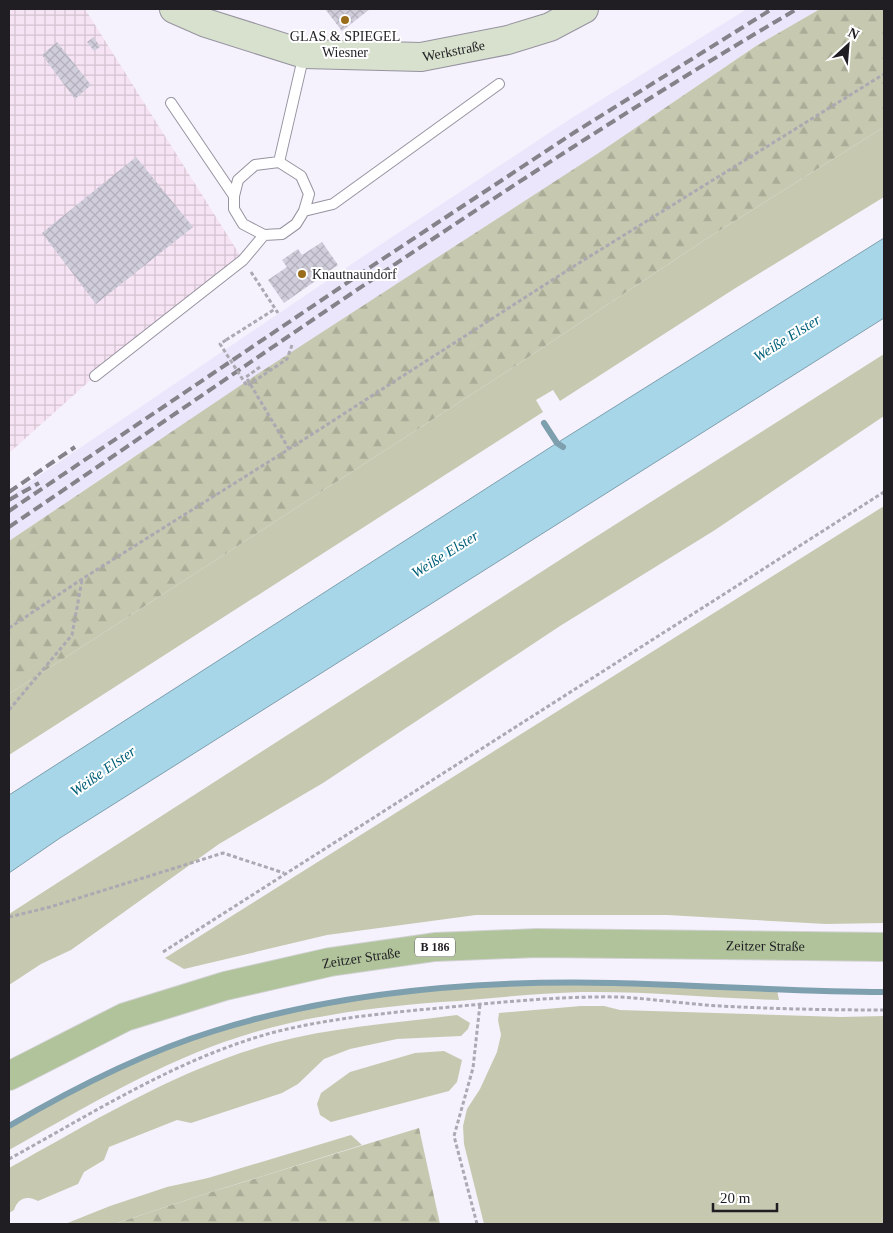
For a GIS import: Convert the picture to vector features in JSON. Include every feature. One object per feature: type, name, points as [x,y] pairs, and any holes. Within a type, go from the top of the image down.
[{"type":"main road","name":"Werkstraße","points":[[174,9],[206,23],[304,54],[421,57],[508,40],[550,27],[584,9]]},
{"type":"main road","name":"Zeitzer Straße","points":[[9,1076],[125,1017],[226,986],[330,962],[435,947],[537,944],[884,947]]},
{"type":"lane","points":[[279,162],[304,54]]},
{"type":"lane","points":[[304,211],[333,204],[499,84]]},
{"type":"lane","points":[[171,102],[234,196]]},
{"type":"lane","points":[[279,162],[301,176],[309,194],[304,211],[296,224],[282,234],[264,235],[243,224],[234,209],[234,196],[238,180],[255,166],[279,162]]},
{"type":"lane","points":[[95,376],[243,260],[264,235]]},
{"type":"path","points":[[9,628],[82,579],[571,268],[884,74]]},
{"type":"path","points":[[243,260],[278,313]]},
{"type":"path","points":[[274,309],[220,344],[247,386],[287,359],[292,345]]},
{"type":"path","points":[[260,367],[246,377],[289,449]]},
{"type":"path","points":[[163,952],[284,873],[884,492]]},
{"type":"path","points":[[9,710],[72,634],[82,579]]},
{"type":"path","points":[[9,917],[50,907],[223,853],[284,873]]},
{"type":"path","points":[[9,1159],[146,1083],[228,1047],[271,1034],[350,1017],[480,1004],[580,997],[621,998],[719,1006],[884,1010]]},
{"type":"path","points":[[477,1224],[454,1136],[472,1068],[480,1004]]},
{"type":"shaded area","points":[[9,9],[85,9],[243,260],[95,376],[9,453]]},
{"type":"shaded area","points":[[747,9],[820,9],[756,46],[597,154],[126,462],[9,541],[9,496],[567,121]]},
{"type":"green space","points":[[820,9],[884,9],[884,127],[703,241],[506,372],[9,694],[9,541],[256,375],[597,154],[756,46]]},
{"type":"green space","points":[[884,127],[884,197],[734,289],[560,401],[553,390],[536,400],[543,412],[9,755],[9,694],[506,372],[703,241]]},
{"type":"green space","points":[[884,354],[884,416],[715,530],[560,626],[323,783],[219,844],[71,950],[41,964],[9,985],[9,914]]},
{"type":"green space","points":[[884,506],[884,923],[826,924],[667,915],[476,915],[327,935],[184,969],[165,958]]},
{"type":"green space","points":[[612,983],[777,990],[779,1000],[606,992],[564,993],[386,1007],[304,1020],[250,1033],[168,1065],[114,1092],[9,1150],[9,1126],[68,1093],[130,1063],[225,1027],[302,1008],[390,994],[478,987]]},
{"type":"green space","points":[[581,1006],[604,1006],[620,1010],[841,1017],[884,1016],[884,1224],[484,1224],[464,1144],[463,1126],[467,1109],[480,1089],[497,1052],[501,1035],[498,1020],[499,1013]]},
{"type":"green space","points":[[457,1015],[470,1023],[468,1029],[461,1036],[397,1039],[350,1049],[324,1059],[298,1084],[282,1093],[191,1123],[177,1120],[109,1147],[104,1160],[84,1172],[78,1184],[38,1201],[30,1198],[20,1200],[14,1210],[9,1213],[9,1168],[105,1115],[170,1082],[238,1054],[273,1043],[342,1029]]},
{"type":"green space","points":[[444,1051],[462,1060],[457,1082],[449,1091],[331,1122],[320,1115],[317,1104],[321,1093],[350,1072],[415,1053]]},
{"type":"green space","points":[[419,1128],[440,1224],[114,1224],[208,1193]]},
{"type":"green space","points":[[351,1135],[362,1145],[114,1224],[65,1224],[110,1206],[167,1187],[208,1178]]},
{"type":"water","name":"Weiße Elster","points":[[884,238],[884,318],[60,838],[9,873],[9,795],[557,443]]},
{"type":"building","name":"GLAS & SPIEGEL Wiesner","points":[[325,9],[370,9],[342,31]]},
{"type":"building","points":[[94,37],[100,47],[94,51],[87,42]]},
{"type":"building","points":[[57,42],[91,85],[75,99],[42,55]]},
{"type":"building","points":[[136,157],[193,227],[96,304],[42,233]]},
{"type":"building","name":"Knautnaundorf","points":[[322,242],[338,265],[284,303],[268,280],[287,267],[282,260],[298,249],[302,255]]},
{"type":"waterway","points":[[544,423],[557,443],[563,447]]},
{"type":"waterway","points":[[9,1126],[109,1072],[187,1040],[262,1017],[361,997],[462,986],[563,983],[884,992]]},
{"type":"railway","points":[[9,511],[378,262],[575,132],[772,9]]},
{"type":"railway","points":[[9,527],[497,196],[596,132],[797,9]]},
{"type":"railway","points":[[9,492],[75,447]]},
{"type":"railway","points":[[9,500],[39,483]]},
{"type":"place","name":"GLAS & SPIEGEL Wiesner","points":[[345,20]]},
{"type":"place","name":"Knautnaundorf","points":[[302,274]]}]
